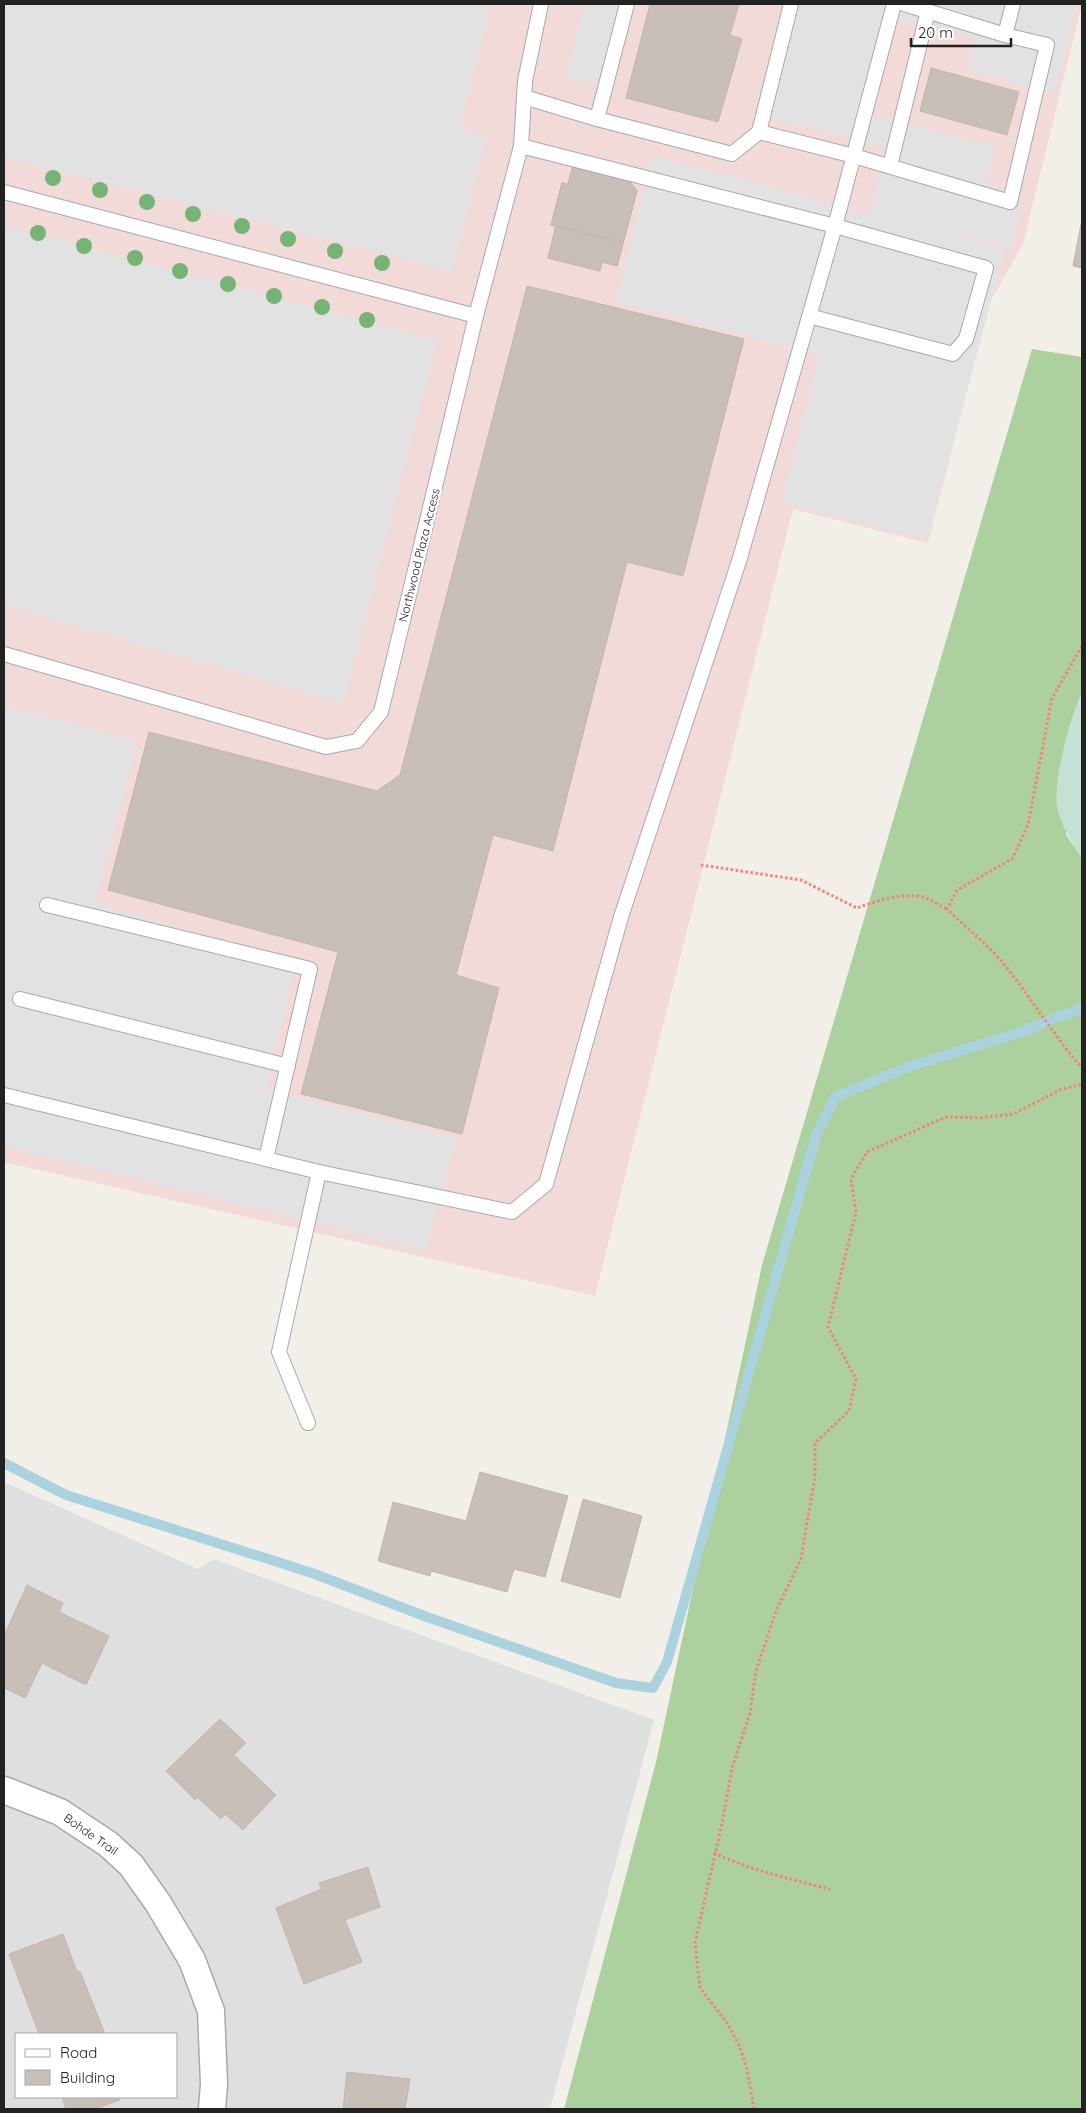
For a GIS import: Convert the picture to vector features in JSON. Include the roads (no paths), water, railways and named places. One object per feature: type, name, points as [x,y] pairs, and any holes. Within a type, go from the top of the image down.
[{"type":"street","name":"Bohde Trail","points":[[4,1790],[60,1812],[108,1844],[131,1865],[158,1903],[192,1960],[211,2011],[214,2084],[212,2109]]},
{"type":"lane","name":"Northwood Plaza Access","points":[[4,654],[326,746],[357,742],[381,712],[476,316],[521,146],[524,81],[541,4]]},
{"type":"lane","points":[[598,119],[627,4]]},
{"type":"lane","points":[[524,98],[732,154],[759,132],[791,4]]},
{"type":"lane","points":[[4,1094],[320,1172],[512,1212],[546,1184],[620,916],[740,558],[810,316],[894,4]]},
{"type":"lane","points":[[759,132],[890,166],[1010,202],[1047,45],[1005,35],[904,4]]},
{"type":"lane","points":[[1005,35],[1013,4]]},
{"type":"lane","points":[[890,166],[928,11]]},
{"type":"lane","points":[[521,146],[835,226],[986,268],[966,339],[953,354],[810,316]]},
{"type":"lane","points":[[4,192],[476,316]]},
{"type":"lane","points":[[47,905],[310,969],[266,1159]]},
{"type":"lane","points":[[20,999],[288,1066]]},
{"type":"lane","points":[[308,1423],[279,1352],[320,1172]]},
{"type":"waterway","points":[[4,1463],[66,1495],[312,1573],[427,1617],[616,1683],[653,1688],[667,1662],[816,1136],[835,1097],[908,1067],[1018,1033],[1082,1008]]}]
